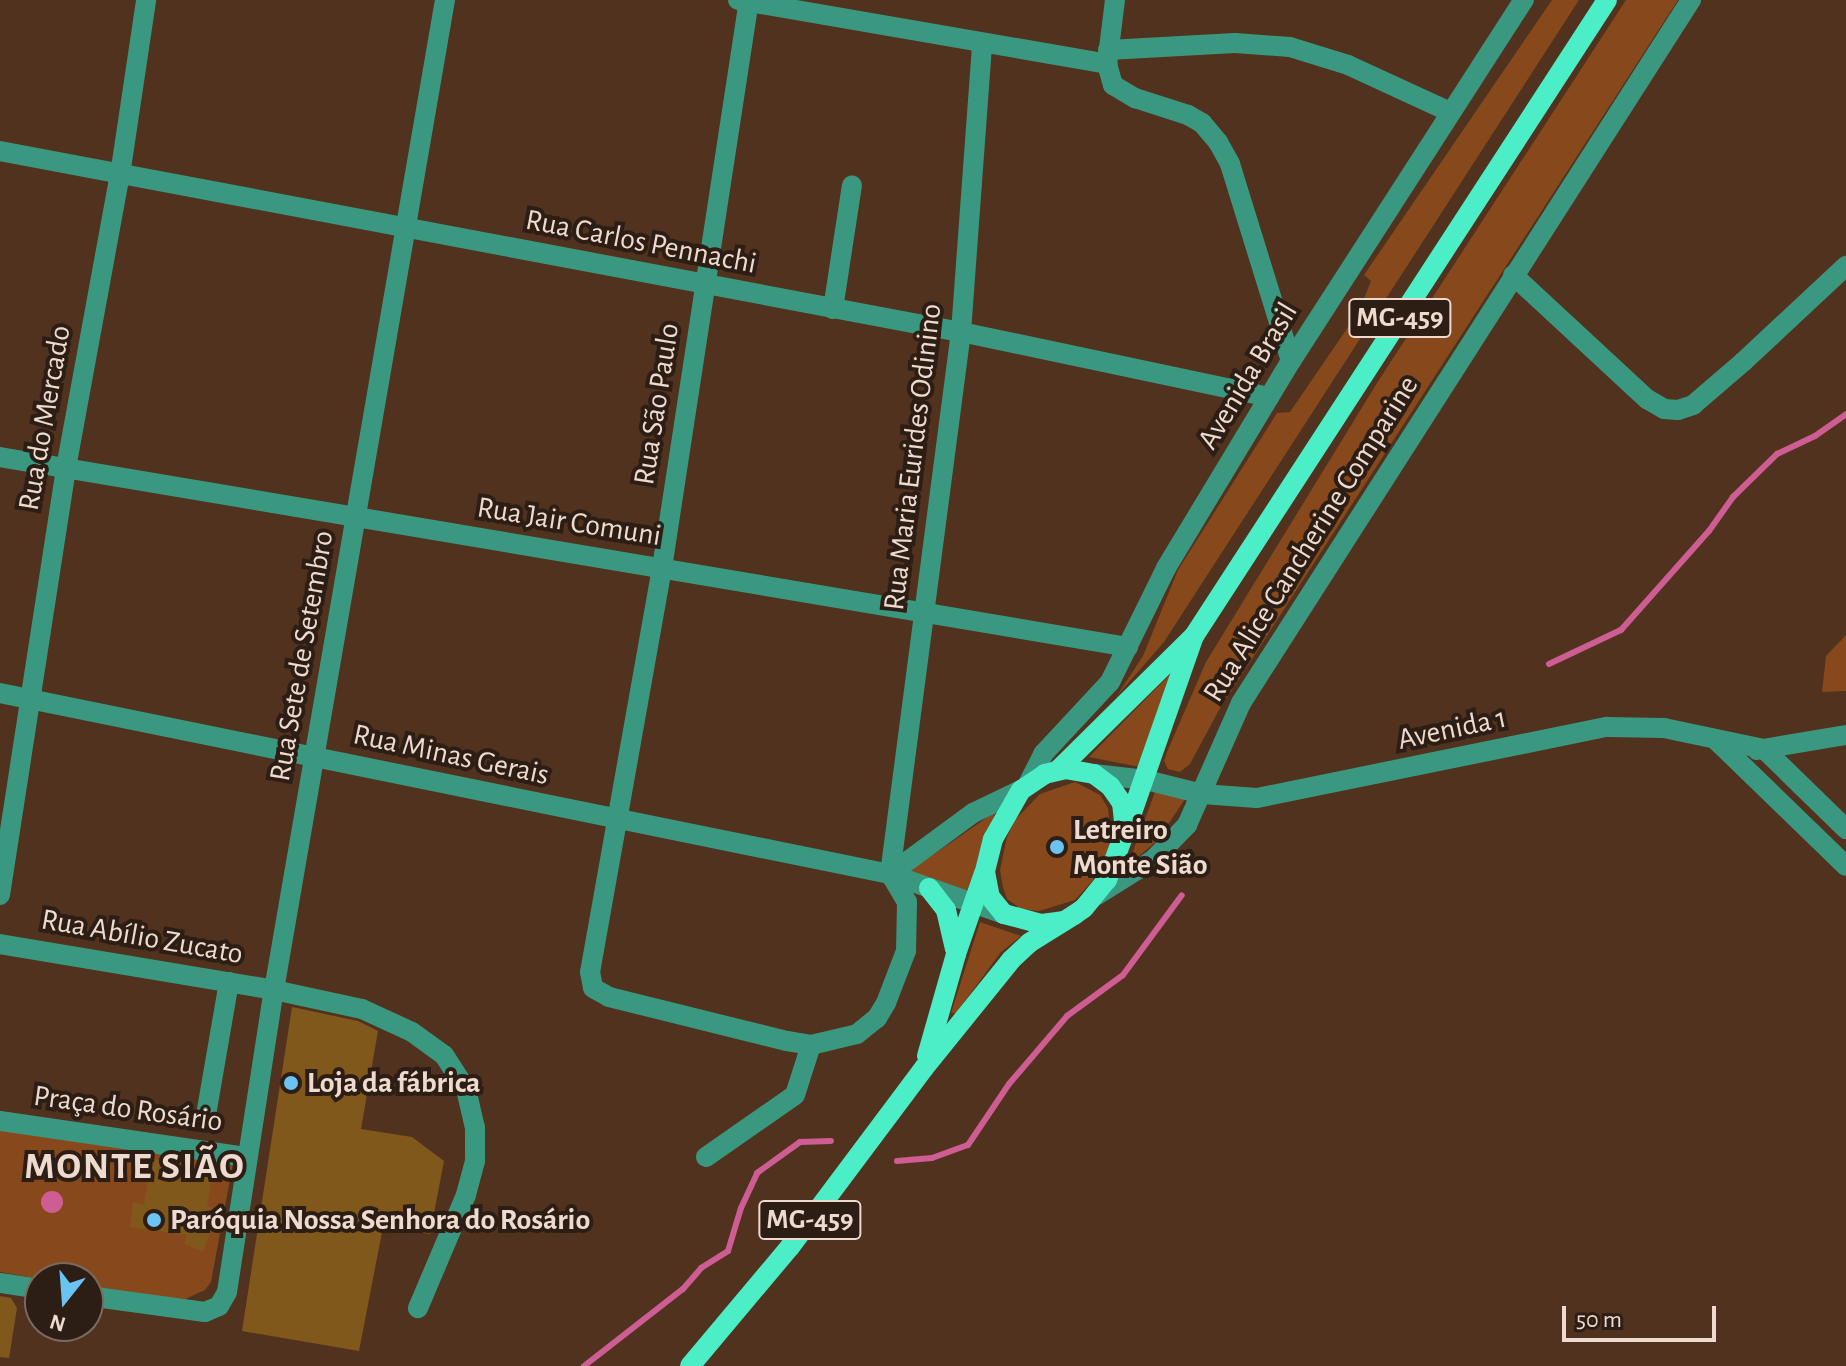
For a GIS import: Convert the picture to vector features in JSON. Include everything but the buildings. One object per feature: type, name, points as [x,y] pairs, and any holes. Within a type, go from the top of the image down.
[{"type":"main road","name":"MG-459","points":[[924,1068],[993,839],[1025,787],[1058,770],[1194,636],[1607,0]]},
{"type":"main road","name":"MG-459","points":[[690,1366],[790,1247],[924,1068],[1011,960],[1097,895],[1115,864],[1194,636]]},
{"type":"main road","points":[[1058,770],[1094,774],[1110,786],[1122,803],[1125,831]]},
{"type":"main road","points":[[985,872],[990,897],[1004,914],[1042,924],[1063,921]]},
{"type":"main road","points":[[929,888],[950,918],[956,954]]},
{"type":"street","name":"Rua do Mercado","points":[[0,895],[66,468],[120,175],[146,0]]},
{"type":"street","name":"Rua Sete de Setembro","points":[[104,1298],[205,1312],[219,1306],[227,1292],[274,990],[445,0]]},
{"type":"street","points":[[1115,0],[1108,57],[1113,85],[1188,115],[1202,123],[1218,142],[1230,164],[1291,361]]},
{"type":"street","name":"Avenida Brasil","points":[[1025,787],[1043,754],[1110,682],[1166,568],[1269,397],[1524,0]]},
{"type":"street","name":"Rua Alice Cancherine Comparine","points":[[1097,895],[1169,847],[1187,825],[1241,703],[1691,0]]},
{"type":"street","points":[[745,1],[982,45],[1108,57],[1235,43],[1290,47],[1348,65],[1450,112]]},
{"type":"street","name":"Rua São Paulo","points":[[745,1],[662,568],[590,972],[593,988],[609,997],[811,1045]]},
{"type":"street","name":"Rua Maria Eurides Odinino","points":[[890,874],[961,332],[982,45]]},
{"type":"street","name":"Rua Carlos Pennachi","points":[[0,151],[961,332],[1269,397]]},
{"type":"street","points":[[833,309],[852,185]]},
{"type":"street","points":[[1513,275],[1647,399],[1664,409],[1678,410],[1693,405],[1846,266]]},
{"type":"street","name":"Rua Jair Comuni","points":[[0,457],[924,610],[1128,647]]},
{"type":"street","name":"Rua Minas Gerais","points":[[0,693],[890,874],[1004,914]]},
{"type":"street","name":"Avenida 1","points":[[1094,774],[1146,780],[1202,794],[1236,798],[1277,796],[1607,727],[1664,728],[1764,749]]},
{"type":"street","points":[[1734,754],[1846,735]]},
{"type":"street","name":"Avenida 1","points":[[1713,737],[1734,754],[1846,866]]},
{"type":"street","points":[[1764,749],[1846,829]]},
{"type":"street","points":[[706,1157],[795,1095],[804,1076],[811,1045],[857,1034],[877,1018],[894,988],[906,951],[909,914],[904,895],[890,874],[973,813],[1025,787]]},
{"type":"street","name":"Rua Abílio Zucato","points":[[0,944],[274,990],[362,1009],[412,1032],[444,1055],[466,1089],[475,1127],[475,1161],[466,1195],[418,1308]]},
{"type":"street","points":[[206,1115],[229,982]]},
{"type":"street","name":"Praça do Rosário","points":[[0,1121],[247,1157]]},
{"type":"street","points":[[0,1283],[24,1287]]},
{"type":"shaded area","points":[[1552,0],[1579,0],[1164,642],[1116,697],[1143,656],[1178,570],[1277,413],[1290,412],[1359,311],[1371,281],[1364,275]]},
{"type":"shaded area","points":[[1626,0],[1678,0],[1219,710],[1190,764],[1180,772],[1168,769],[1164,761],[1167,752],[1206,662],[1377,383]]},
{"type":"shaded area","points":[[1846,635],[1846,691],[1822,692],[1826,656]]},
{"type":"shaded area","points":[[1176,668],[1140,767],[1089,757]]},
{"type":"shaded area","points":[[1075,782],[1100,795],[1108,808],[1111,840],[1104,860],[1093,880],[1075,900],[1039,911],[1021,909],[1007,899],[1003,887],[1000,870],[1007,837],[1015,820],[1040,794]]},
{"type":"shaded area","points":[[1155,792],[1185,799],[1157,841],[1128,865]]},
{"type":"shaded area","points":[[996,811],[967,891],[907,872],[952,842]]},
{"type":"shaded area","points":[[980,922],[1021,936],[1001,952],[956,1013],[951,1013]]},
{"type":"shaded area","points":[[0,1127],[233,1163],[211,1282],[205,1290],[181,1301],[104,1289],[104,1262],[24,1262],[24,1276],[0,1272]]},
{"type":"shaded area","points":[[48,1191],[56,1191],[63,1202],[56,1213],[48,1213],[41,1206],[41,1198]]},
{"type":"waterway","points":[[1549,664],[1621,630],[1709,531],[1733,497],[1777,454],[1815,436],[1846,414]]},
{"type":"waterway","points":[[897,1161],[932,1158],[968,1145],[1009,1084],[1067,1016],[1123,975],[1182,895]]},
{"type":"waterway","points":[[584,1366],[683,1289],[701,1268],[728,1251],[741,1208],[757,1173],[800,1142],[831,1141]]},
{"type":"place","name":"Letreiro Monte Sião","points":[[1057,847]]},
{"type":"place","name":"Loja da fábrica","points":[[291,1083]]},
{"type":"place","name":"Paróquia Nossa Senhora do Rosário","points":[[154,1220]]},
{"type":"district","name":"MONTE SIÃO","points":[[135,1168]]}]
